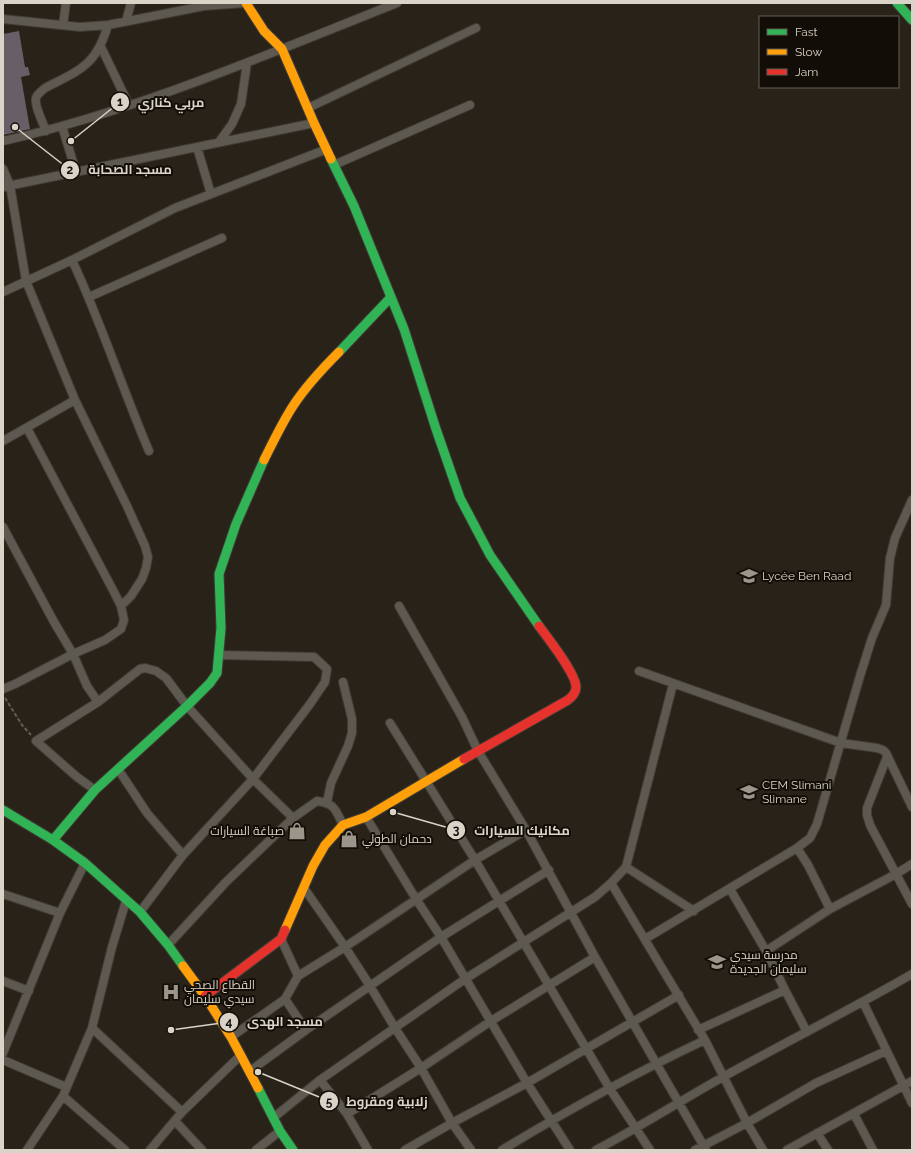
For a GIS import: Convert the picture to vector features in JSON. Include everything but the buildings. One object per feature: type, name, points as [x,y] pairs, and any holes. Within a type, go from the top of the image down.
[{"type":"street","points":[[63,25],[66,3]]},
{"type":"street","points":[[126,21],[131,3]]},
{"type":"street","points":[[3,19],[80,27],[108,25],[204,6],[246,3],[264,31],[282,49],[314,123],[354,206],[404,329],[460,498],[490,555],[576,681],[574,696],[568,700],[366,817],[344,825],[325,845],[313,866],[282,939],[205,996]]},
{"type":"street","points":[[3,141],[46,131],[129,105],[247,63],[398,3]]},
{"type":"street","points":[[897,3],[912,20]]},
{"type":"street","points":[[46,131],[36,105],[36,98],[45,88],[86,66],[101,47],[108,25]]},
{"type":"street","points":[[308,108],[476,28]]},
{"type":"street","points":[[101,47],[129,105]]},
{"type":"street","points":[[219,142],[232,124],[240,104],[247,63]]},
{"type":"street","points":[[334,165],[470,105]]},
{"type":"street","points":[[6,186],[314,123]]},
{"type":"street","points":[[62,126],[76,172]]},
{"type":"street","points":[[197,147],[211,194]]},
{"type":"street","points":[[3,292],[72,260],[175,208],[327,149]]},
{"type":"street","points":[[3,169],[26,281],[75,400],[145,546],[148,558],[142,579],[131,596],[121,606]]},
{"type":"street","points":[[89,297],[222,238]]},
{"type":"street","points":[[72,260],[89,297],[129,405],[149,451]]},
{"type":"street","points":[[53,840],[95,790],[187,706],[218,673],[221,628],[219,574],[236,524],[274,440],[294,405],[324,367],[391,297]]},
{"type":"street","points":[[3,441],[75,400]]},
{"type":"street","points":[[3,689],[73,654],[106,640],[121,628],[124,620],[121,606],[114,592],[27,428]]},
{"type":"street","points":[[645,939],[797,848],[810,838],[815,830],[872,638],[886,605],[890,558],[895,538],[912,500]]},
{"type":"street","points":[[3,527],[73,654],[87,686],[98,702]]},
{"type":"street","points":[[399,606],[462,717],[478,751],[549,870],[595,958],[705,1148]]},
{"type":"street","points":[[140,912],[183,855],[252,779],[310,704],[325,682],[327,669],[314,657],[219,655]]},
{"type":"street","points":[[95,790],[77,777],[36,741],[98,702],[140,669],[145,668],[156,671],[166,678],[187,706],[252,779],[293,818]]},
{"type":"street","points":[[639,671],[841,743],[883,750],[912,807]]},
{"type":"street","points":[[327,802],[331,784],[348,746],[352,733],[352,719],[343,682]]},
{"type":"street","points":[[273,1118],[320,1080],[465,979],[595,897],[626,867],[673,684]]},
{"type":"street","points":[[390,723],[475,860],[585,1049],[650,1150]]},
{"type":"street","points":[[887,757],[867,808],[867,815],[873,831],[912,904]]},
{"type":"street","points":[[118,769],[147,813],[183,855]]},
{"type":"street","points":[[168,945],[226,882],[293,818],[317,801],[327,802],[335,809],[344,825]]},
{"type":"street","points":[[3,810],[53,840],[85,863],[140,912],[168,945],[205,996],[231,1036],[280,1131],[293,1150]]},
{"type":"street","points":[[366,817],[441,937],[527,1083],[570,1150]]},
{"type":"street","points":[[231,1036],[285,998],[298,976],[345,947],[475,860],[526,830]]},
{"type":"street","points":[[797,848],[808,865],[830,909]]},
{"type":"street","points":[[3,1053],[60,913],[85,863]]},
{"type":"street","points":[[766,950],[830,909],[912,864]]},
{"type":"street","points":[[626,867],[694,911]]},
{"type":"street","points":[[250,1071],[306,1030],[441,937],[549,870]]},
{"type":"street","points":[[611,883],[679,994],[763,1150]]},
{"type":"street","points":[[304,888],[370,986],[421,1068],[452,1123],[471,1150]]},
{"type":"street","points":[[730,889],[766,950],[807,1032]]},
{"type":"street","points":[[3,894],[60,913]]},
{"type":"street","points":[[27,1150],[63,1096],[85,1046],[92,1028],[112,947],[126,901]]},
{"type":"street","points":[[282,939],[298,976]]},
{"type":"street","points":[[347,1114],[421,1068],[491,1021],[595,958]]},
{"type":"street","points":[[596,1150],[636,1129],[724,1077],[912,974]]},
{"type":"street","points":[[3,981],[28,991]]},
{"type":"street","points":[[698,1030],[786,990]]},
{"type":"street","points":[[405,1150],[527,1083],[679,994]]},
{"type":"street","points":[[285,998],[306,1030]]},
{"type":"street","points":[[863,1002],[912,1103]]},
{"type":"street","points":[[92,1028],[182,1112]]},
{"type":"street","points":[[502,1150],[551,1120],[656,1063],[704,1040]]},
{"type":"street","points":[[694,1150],[705,1148],[747,1122],[816,1083],[886,1051]]},
{"type":"street","points":[[150,1150],[182,1112],[241,1055]]},
{"type":"street","points":[[3,1060],[66,1087]]},
{"type":"street","points":[[320,1080],[347,1114],[368,1150]]},
{"type":"street","points":[[787,1150],[912,1081]]},
{"type":"street","points":[[63,1096],[125,1150]]},
{"type":"street","points":[[854,1114],[873,1150]]},
{"type":"street","points":[[175,1121],[202,1150]]},
{"type":"street","points":[[256,1150],[280,1131]]},
{"type":"street","points":[[817,1133],[828,1150]]},
{"type":"path","points":[[3,693],[22,725],[36,741]]},
{"type":"traffic: fast","points":[[897,3],[912,20]]},
{"type":"traffic: fast","points":[[331,159],[354,206],[404,329],[460,498],[490,555],[539,626]]},
{"type":"traffic: fast","points":[[339,352],[391,297]]},
{"type":"traffic: fast","points":[[53,840],[95,790],[187,706],[210,683],[217,673],[221,628],[219,574],[236,524],[264,460]]},
{"type":"traffic: fast","points":[[3,810],[53,840],[85,863],[140,912],[168,945],[183,966]]},
{"type":"traffic: fast","points":[[258,1088],[280,1131],[293,1150]]},
{"type":"traffic: slow","points":[[246,3],[264,31],[282,49],[331,159]]},
{"type":"traffic: slow","points":[[264,460],[285,419],[303,391],[339,352]]},
{"type":"traffic: slow","points":[[285,930],[313,866],[325,845],[343,825],[366,817],[464,759]]},
{"type":"traffic: slow","points":[[183,966],[205,996],[231,1037],[258,1088]]},
{"type":"traffic: jam","points":[[464,759],[568,700],[575,693],[575,681],[561,656],[539,626]]},
{"type":"traffic: jam","points":[[205,996],[281,939],[285,930]]},
{"type":"place","name":"مسجد الصحابة","points":[[15,127]]},
{"type":"place","name":"مربي كناري","points":[[71,141]]},
{"type":"place","name":"Lycée Ben Raad","points":[[749,576]]},
{"type":"place","name":"CEM Slimani Slimane","points":[[749,792]]},
{"type":"place","name":"مكانيك السيارات","points":[[393,812]]},
{"type":"place","name":"صباغة السيارات","points":[[297,831]]},
{"type":"place","name":"دحمان الطولي","points":[[349,839]]},
{"type":"place","name":"مدرسة سيدي سليمان الجديدة","points":[[717,962]]},
{"type":"place","name":"القطاع الصحي سيدي سليمان","points":[[171,992]]},
{"type":"place","name":"مسجد الهدى","points":[[171,1030]]},
{"type":"place","name":"زلابية ومقروط","points":[[258,1072]]}]
